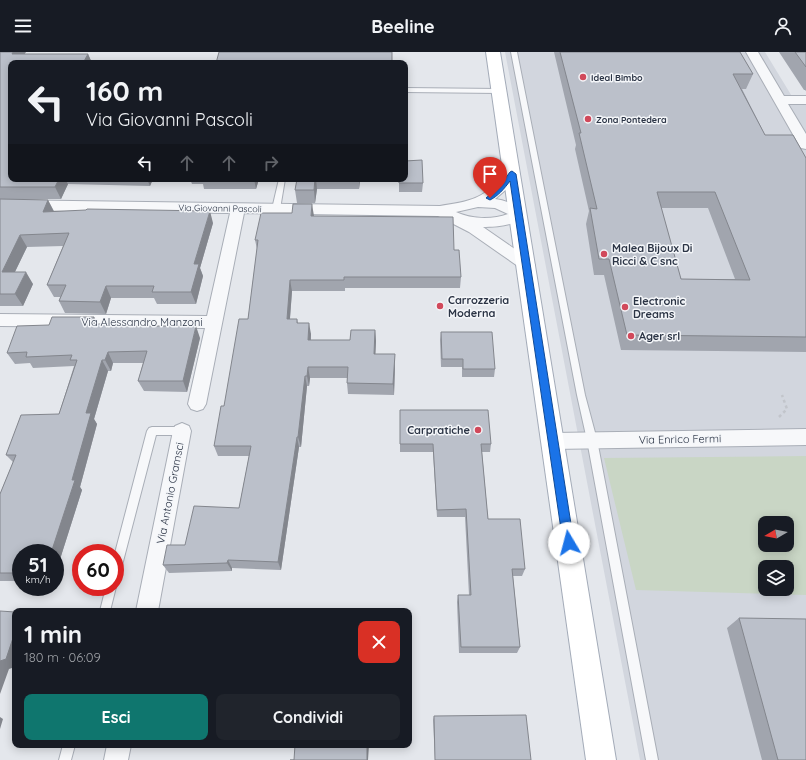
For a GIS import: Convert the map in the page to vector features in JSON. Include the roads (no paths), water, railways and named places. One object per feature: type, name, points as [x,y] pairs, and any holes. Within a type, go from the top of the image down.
[{"type":"main road","points":[[493,52],[527,265],[601,760]]},
{"type":"street","points":[[752,52],[806,145]]},
{"type":"street","points":[[780,100],[806,100]]},
{"type":"street","name":"Via Giovanni Pascoli","points":[[479,203],[501,189],[512,174]]},
{"type":"street","name":"Via Giovanni Pascoli","points":[[0,205],[440,211],[491,202],[505,206],[519,214]]},
{"type":"street","points":[[197,404],[238,208]]},
{"type":"street","name":"Via Giovanni Pascoli","points":[[440,211],[465,221],[497,242],[527,265]]},
{"type":"street","name":"Via Giovanni Pascoli","points":[[465,221],[498,222],[510,219],[519,214]]},
{"type":"street","name":"Via Alessandro Manzoni","points":[[0,320],[213,322]]},
{"type":"street","name":"Via Antonio Gramsci","points":[[148,608],[182,431]]},
{"type":"street","name":"Via Enrico Fermi","points":[[553,441],[806,437]]},
{"type":"street","points":[[116,760],[118,748]]},
{"type":"lane","points":[[514,52],[581,395],[592,440],[652,760]]},
{"type":"lane","points":[[408,90],[499,91]]},
{"type":"lane","points":[[276,209],[281,182]]},
{"type":"lane","name":"Via Antonio Gramsci","points":[[123,544],[152,431],[182,431]]},
{"type":"lane","points":[[106,608],[109,596]]},
{"type":"lane","points":[[65,760],[68,748]]},
{"type":"place","name":"Ideal Bimbo","points":[[583,77]]},
{"type":"place","name":"Zona Pontedera","points":[[588,119]]},
{"type":"place","name":"Malea Bijoux Di Ricci & C snc","points":[[604,254]]},
{"type":"place","name":"Carrozzeria Moderna","points":[[440,306]]},
{"type":"place","name":"Electronic Dreams","points":[[625,307]]},
{"type":"place","name":"Ager srl","points":[[631,336]]},
{"type":"place","name":"Carpratiche","points":[[478,430]]}]
